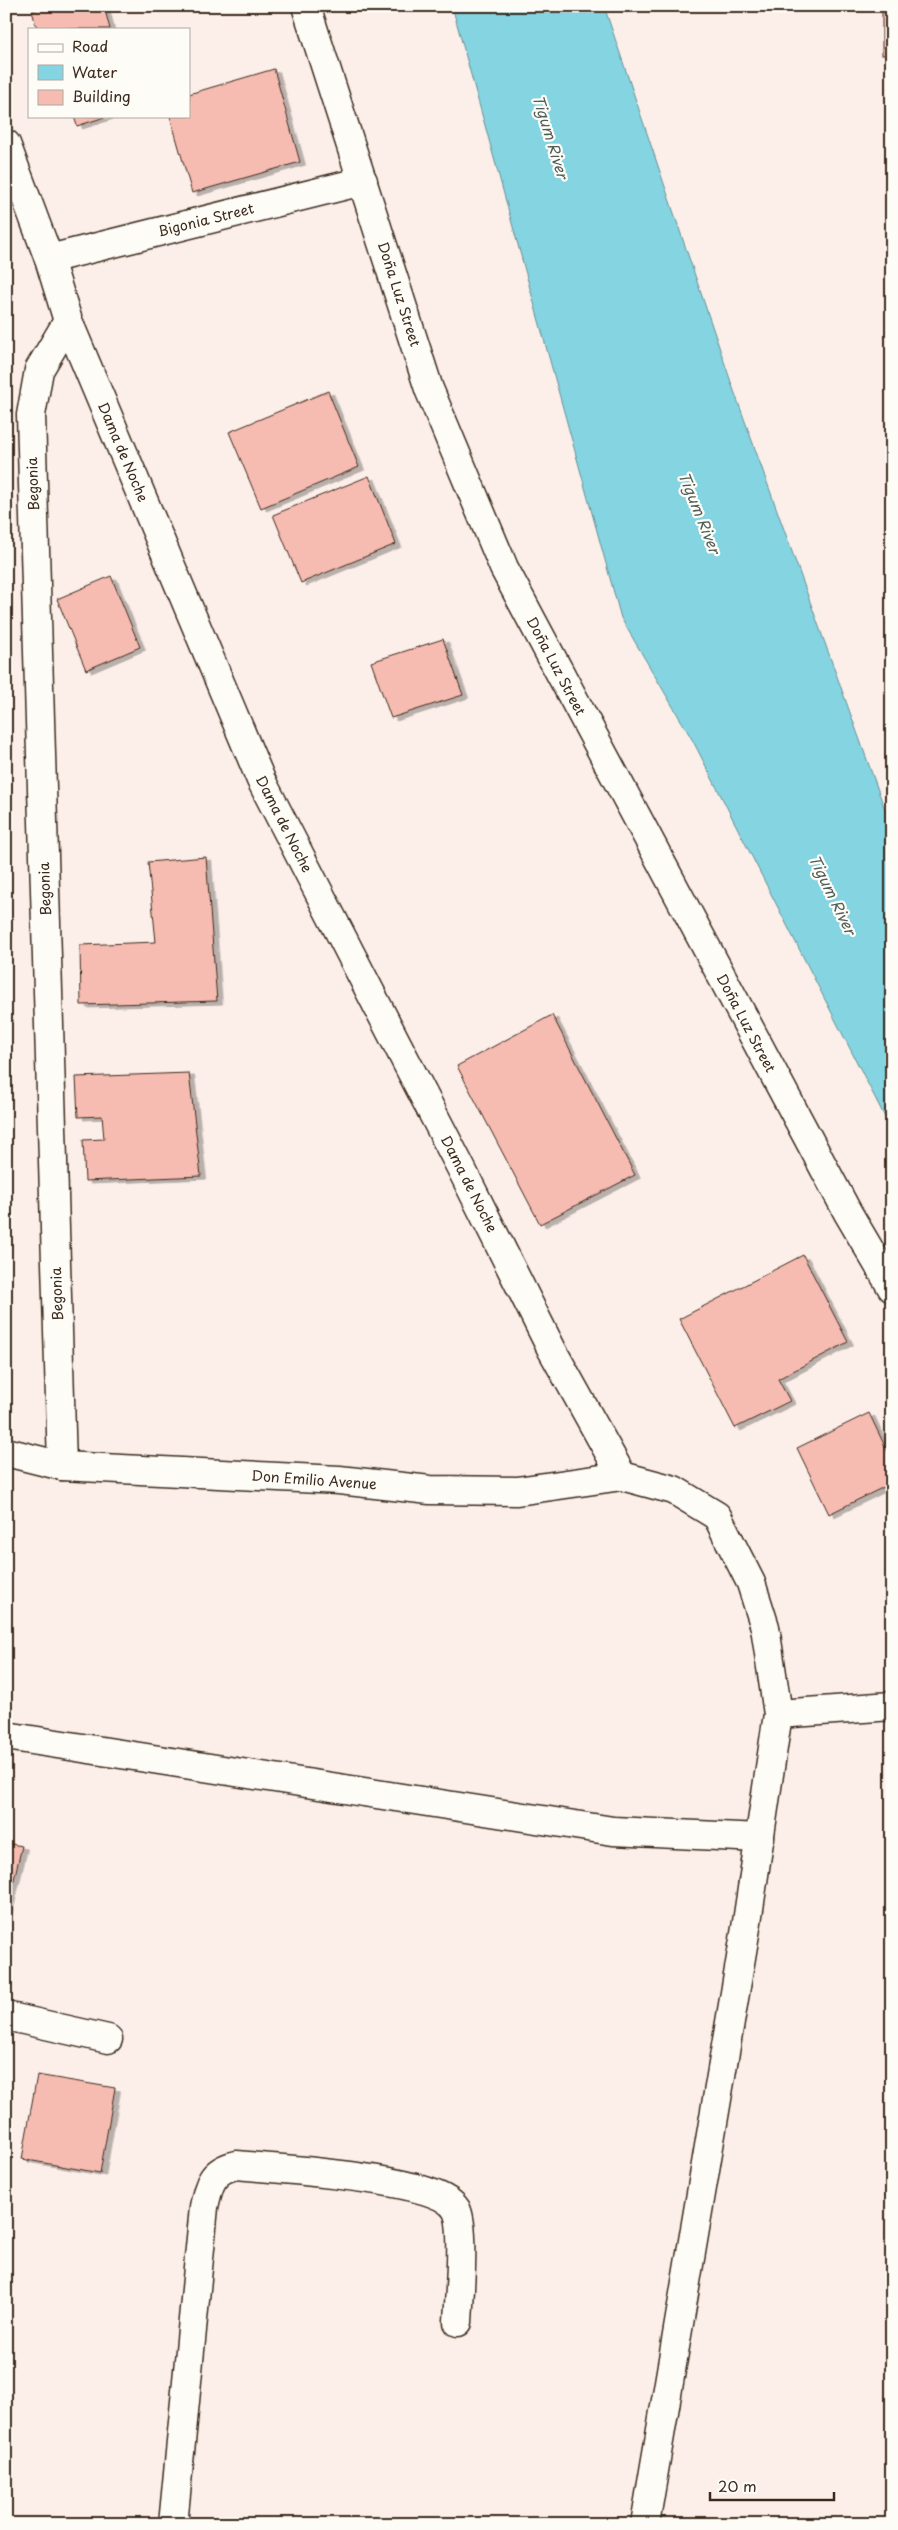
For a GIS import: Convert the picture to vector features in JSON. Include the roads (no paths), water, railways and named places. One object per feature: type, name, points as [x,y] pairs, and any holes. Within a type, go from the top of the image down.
[{"type":"street","name":"Doña Luz Street","points":[[306,6],[429,389],[504,568],[848,1213],[892,1288]]},
{"type":"street","name":"Dama de Noche","points":[[6,144],[49,259],[68,321],[261,780],[462,1168],[552,1350],[622,1476]]},
{"type":"street","name":"Bigonia Street","points":[[49,259],[364,182]]},
{"type":"street","name":"Begonia","points":[[62,1466],[31,415],[39,370],[68,321]]},
{"type":"street","name":"Don Emilio Avenue","points":[[6,1452],[62,1466],[340,1480],[430,1490],[517,1491],[622,1476]]},
{"type":"street","points":[[622,1476],[674,1490],[717,1516],[752,1583],[765,1627],[778,1714],[760,1838],[645,2524]]},
{"type":"street","points":[[778,1714],[892,1706]]},
{"type":"street","points":[[6,1736],[613,1831],[760,1838]]},
{"type":"street","points":[[6,2016],[108,2039]]},
{"type":"street","points":[[173,2524],[204,2207],[209,2184],[223,2168],[236,2165],[388,2181],[418,2189],[447,2201],[456,2210],[461,2231],[458,2322]]},
{"type":"water","name":"Tigum River","points":[[452,6],[604,6],[733,388],[892,829],[892,1131],[693,741],[621,618]]}]
